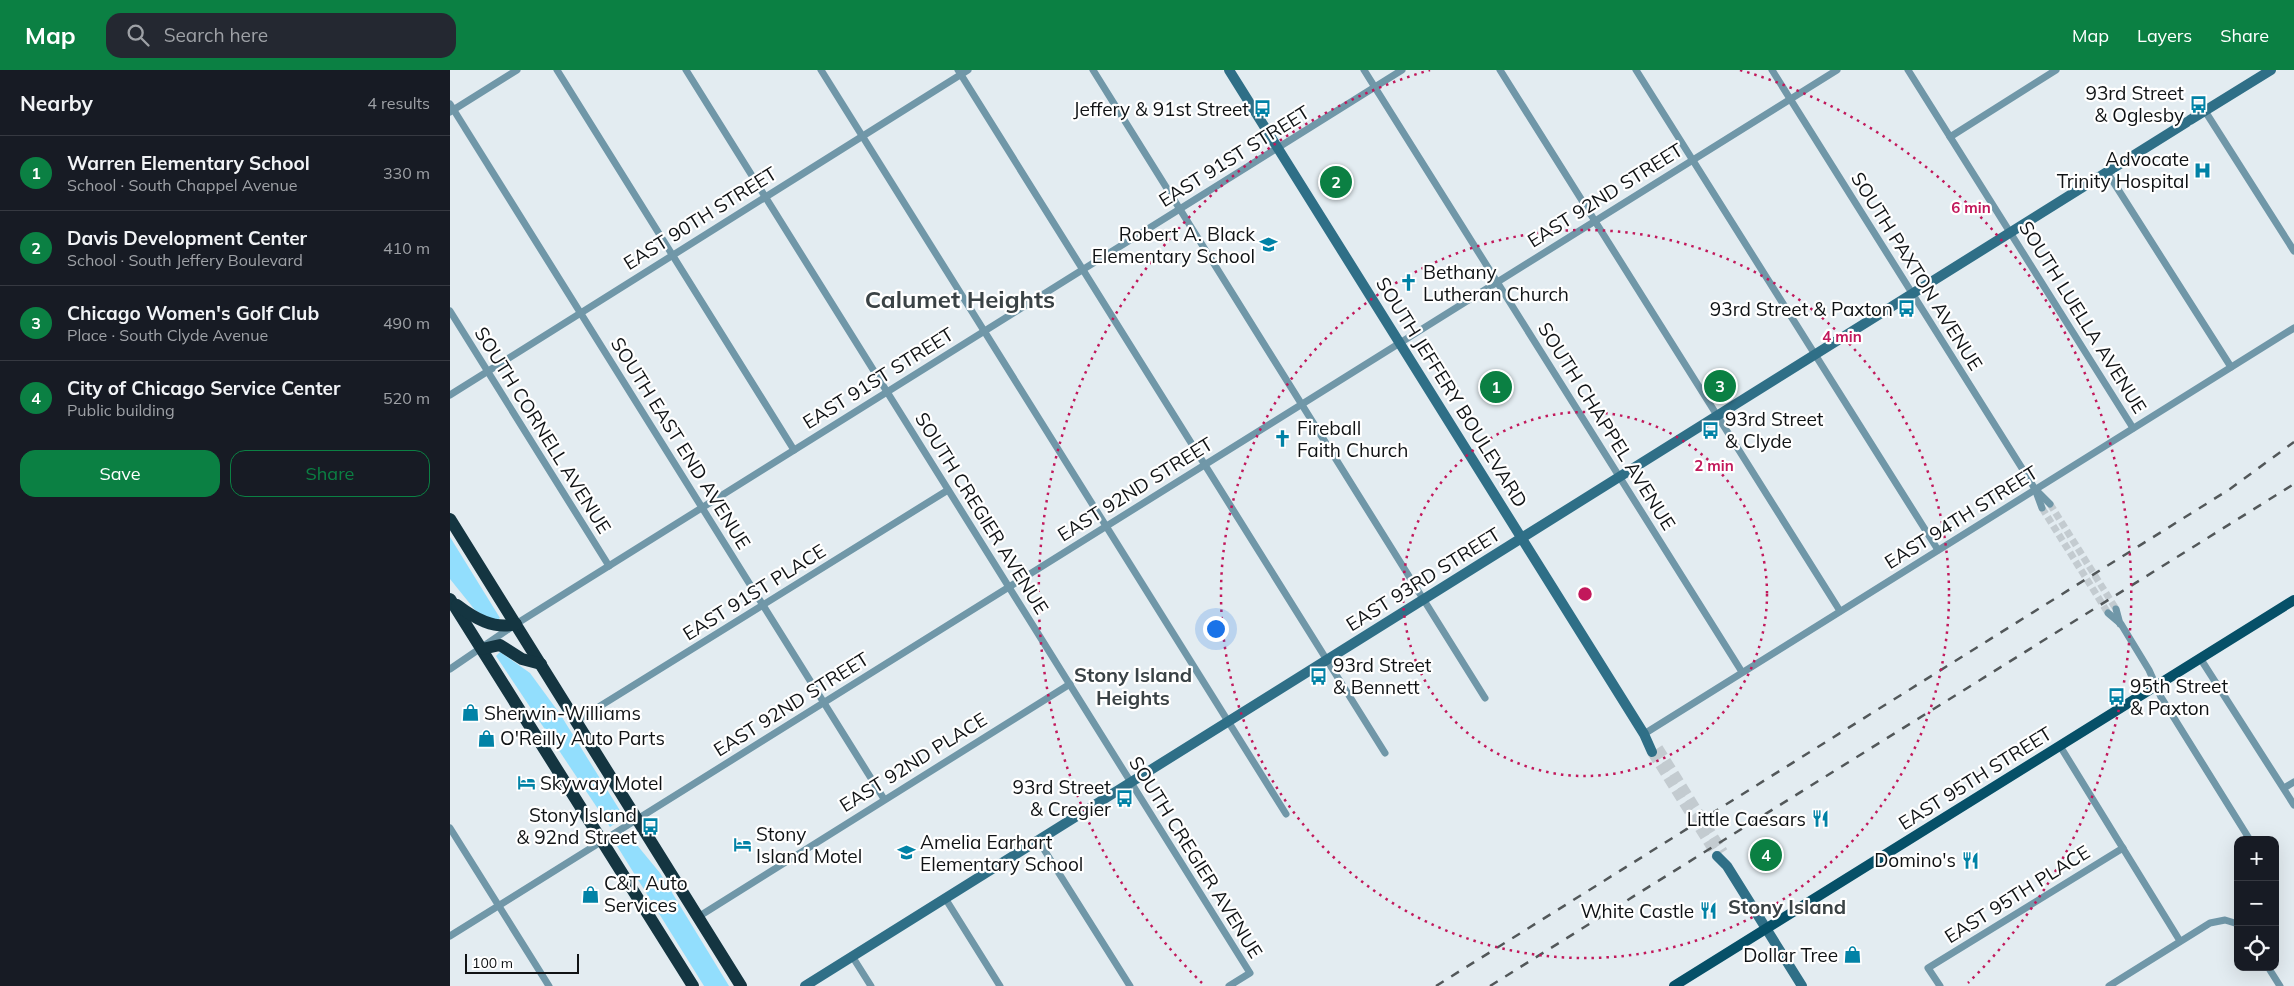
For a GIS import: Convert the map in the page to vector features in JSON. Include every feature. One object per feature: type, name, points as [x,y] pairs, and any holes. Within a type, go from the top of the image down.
[{"type":"highway","points":[[450,519],[741,986]]},
{"type":"highway","points":[[451,600],[470,615],[490,624],[508,626],[516,624]]},
{"type":"highway","points":[[451,600],[693,986]]},
{"type":"highway","points":[[482,650],[500,645],[522,659],[540,664]]},
{"type":"main road","name":"EAST 95TH STREET","points":[[1674,986],[2294,600]]},
{"type":"street","points":[[451,109],[518,70]]},
{"type":"street","points":[[557,70],[794,450]]},
{"type":"street","name":"SOUTH CREGIER AVENUE","points":[[686,70],[1250,973],[1229,986]]},
{"type":"street","points":[[821,70],[1286,814]]},
{"type":"street","name":"EAST 90TH STREET","points":[[450,395],[862,136],[959,72],[968,70]]},
{"type":"street","points":[[1093,70],[1485,698]]},
{"type":"street","name":"SOUTH JEFFERY BOULEVARD","points":[[1229,70],[1655,750]]},
{"type":"street","name":"SOUTH CHAPPEL AVENUE","points":[[1364,70],[1742,672]]},
{"type":"street","name":"EAST 91ST STREET","points":[[450,669],[482,650],[516,624],[1402,70]]},
{"type":"street","points":[[1500,70],[1840,611]]},
{"type":"street","points":[[1636,70],[1938,550]]},
{"type":"street","name":"SOUTH PAXTON AVENUE","points":[[1772,70],[2035,489],[2042,508]]},
{"type":"street","name":"EAST 92ND STREET","points":[[450,936],[1836,70]]},
{"type":"street","name":"SOUTH LUELLA AVENUE","points":[[1908,70],[2134,428]]},
{"type":"street","points":[[1950,137],[2056,70]]},
{"type":"street","name":"EAST 93RD STREET","points":[[805,986],[2271,70]]},
{"type":"street","points":[[959,72],[1385,753]]},
{"type":"street","name":"SOUTH EAST END AVENUE","points":[[451,109],[884,799]]},
{"type":"street","points":[[2205,111],[2294,251]]},
{"type":"street","points":[[2107,172],[2231,367]]},
{"type":"street","name":"SOUTH CORNELL AVENUE","points":[[450,311],[609,566]]},
{"type":"street","name":"EAST 94TH STREET","points":[[1644,734],[2294,328]]},
{"type":"street","name":"SOUTH PAXTON AVENUE","points":[[2035,489],[2050,504]]},
{"type":"street","name":"EAST 91ST PLACE","points":[[576,721],[948,490]]},
{"type":"street","points":[[2116,609],[2120,624]]},
{"type":"street","points":[[2108,613],[2120,624],[2149,670],[2156,686],[2248,836]]},
{"type":"street","points":[[2200,658],[2294,805]]},
{"type":"street","name":"EAST 92ND PLACE","points":[[698,916],[1070,684]]},
{"type":"street","points":[[2060,746],[2180,941]]},
{"type":"street","points":[[2284,788],[2294,782]]},
{"type":"street","points":[[450,828],[549,986]]},
{"type":"street","points":[[1038,840],[1130,986]]},
{"type":"street","name":"EAST 95TH PLACE","points":[[1940,986],[1928,968],[2122,848]]},
{"type":"street","points":[[1720,854],[1802,986]]},
{"type":"street","points":[[946,898],[1000,986]]},
{"type":"street","points":[[2109,986],[2180,941],[2218,920],[2234,923]]},
{"type":"street","points":[[852,956],[871,986]]},
{"type":"street","points":[[2271,971],[2280,986]]},
{"type":"shaded area","points":[[450,537],[500,618],[494,622],[475,610],[450,579]]},
{"type":"shaded area","points":[[500,652],[530,673],[560,714],[624,817],[610,827],[496,656]]},
{"type":"shaded area","points":[[632,839],[660,873],[729,986],[704,986],[617,846]]},
{"type":"tunnel","points":[[2050,504],[2116,609]]},
{"type":"tunnel","points":[[2042,508],[2108,613]]},
{"type":"tunnel","points":[[1658,748],[1723,852]]},
{"type":"tunnel","points":[[1652,752],[1717,856]]},
{"type":"railway","points":[[1436,986],[2230,489],[2294,442]]},
{"type":"railway","points":[[1490,986],[2294,484]]},
{"type":"place","name":"93rd Street & Oglesby","points":[[2198,104]]},
{"type":"place","name":"Jeffery & 91st Street","points":[[1263,109]]},
{"type":"place","name":"Advocate Trinity Hospital","points":[[2203,170]]},
{"type":"place","name":"Davis Development Center","points":[[1336,182]]},
{"type":"place","name":"Robert A. Black Elementary School","points":[[1269,245]]},
{"type":"place","name":"Bethany Lutheran Church","points":[[1409,283]]},
{"type":"place","name":"93rd Street & Paxton","points":[[1907,309]]},
{"type":"place","name":"Chicago Women's Golf Club","points":[[1720,386]]},
{"type":"place","name":"Warren Elementary School","points":[[1496,387]]},
{"type":"place","name":"93rd Street & Clyde","points":[[1711,430]]},
{"type":"place","name":"Fireball Faith Church","points":[[1283,439]]},
{"type":"place","name":"93rd Street & Bennett","points":[[1319,676]]},
{"type":"place","name":"95th Street & Paxton","points":[[2116,697]]},
{"type":"place","name":"Sherwin-Williams","points":[[470,713]]},
{"type":"place","name":"O'Reilly Auto Parts","points":[[486,738]]},
{"type":"place","name":"Skyway Motel","points":[[526,783]]},
{"type":"place","name":"93rd Street & Cregier","points":[[1125,798]]},
{"type":"place","name":"Little Caesars","points":[[1820,819]]},
{"type":"place","name":"Stony Island & 92nd Street","points":[[651,826]]},
{"type":"place","name":"Stony Island Motel","points":[[742,845]]},
{"type":"place","name":"Amelia Earhart Elementary School","points":[[906,853]]},
{"type":"place","name":"City of Chicago Service Center","points":[[1766,855]]},
{"type":"place","name":"Domino's","points":[[1970,860]]},
{"type":"place","name":"C&T Auto Services","points":[[590,894]]},
{"type":"place","name":"White Castle","points":[[1708,911]]},
{"type":"place","name":"Dollar Tree","points":[[1852,955]]},
{"type":"district","name":"Calumet Heights","points":[[960,299]]},
{"type":"district","name":"Stony Island Heights","points":[[1133,686]]},
{"type":"district","name":"Stony Island","points":[[1787,906]]}]
